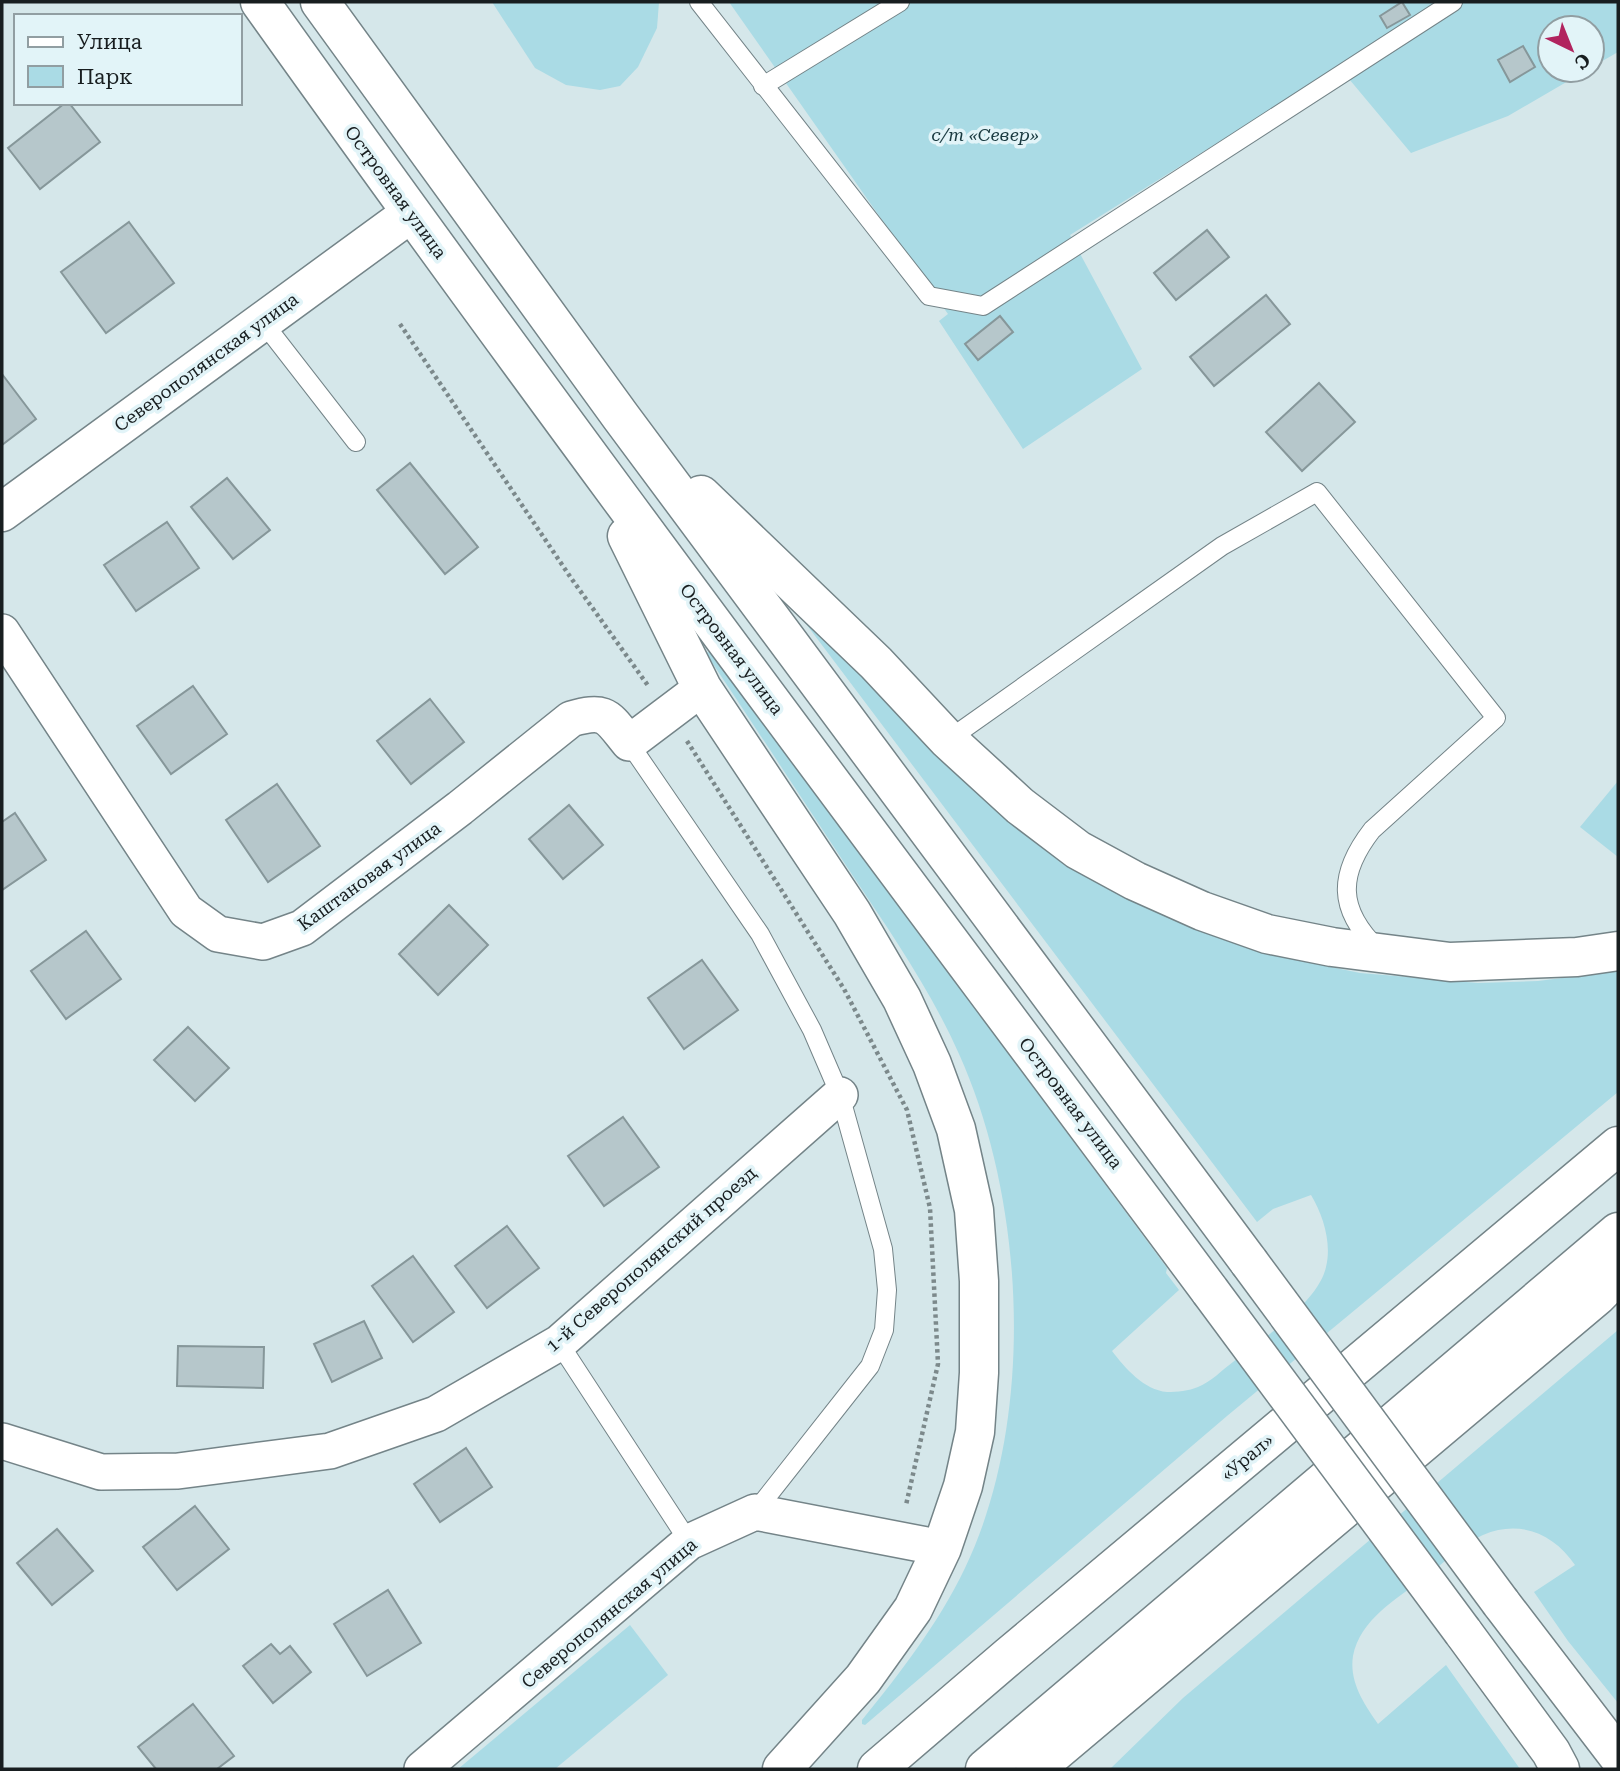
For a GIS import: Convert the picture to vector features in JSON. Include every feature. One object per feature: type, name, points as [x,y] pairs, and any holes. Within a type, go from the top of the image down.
[{"type":"main road","name":"Островная улица","points":[[260,2],[582,447],[1560,1763]]},
{"type":"main road","points":[[320,2],[621,417],[1618,1756]]},
{"type":"main road","name":"Северополянская улица","points":[[2,512],[411,213]]},
{"type":"main road","points":[[621,417],[876,663],[948,740],[1020,806],[1078,850],[1135,881],[1202,911],[1267,934],[1332,947],[1450,962],[1577,957],[1618,951]]},
{"type":"main road","points":[[582,447],[702,688],[852,913],[902,999],[932,1064],[956,1129],[974,1210],[979,1281],[979,1373],[975,1432],[963,1486],[942,1548],[913,1609],[863,1679],[782,1769]]},
{"type":"main road","name":"«Урал»","points":[[877,1769],[1618,1146]]},
{"type":"main road","points":[[985,1769],[1618,1232]]},
{"type":"main road","points":[[1035,1769],[1611,1285]]},
{"type":"main road","points":[[1056,1769],[1092,1722]]},
{"type":"street","name":"Каштановая улица","points":[[2,632],[186,911],[218,934],[251,940],[263,942],[302,928],[460,808],[571,719],[593,713],[608,719],[629,743]]},
{"type":"street","points":[[629,743],[702,688]]},
{"type":"street","name":"1-й Северополянский проезд","points":[[2,1441],[101,1472],[178,1471],[330,1451],[436,1414],[559,1343],[840,1096]]},
{"type":"street","points":[[755,1512],[942,1548]]},
{"type":"street","name":"Северополянская улица","points":[[422,1769],[690,1542],[755,1512]]},
{"type":"street","points":[[1592,1721],[1616,1769]]},
{"type":"lane","points":[[699,2],[762,86],[929,296],[983,306],[1453,2]]},
{"type":"lane","points":[[762,86],[900,2]]},
{"type":"lane","points":[[262,321],[356,442]]},
{"type":"lane","points":[[948,740],[1223,545],[1317,492],[1496,718],[1372,830],[1358,848],[1348,870],[1346,891],[1351,915],[1364,936],[1382,954]]},
{"type":"lane","points":[[629,743],[760,934],[812,1030],[840,1096],[883,1249],[887,1290],[884,1330],[870,1366],[755,1512]]},
{"type":"lane","points":[[559,1343],[690,1542]]},
{"type":"path","points":[[400,324],[571,578],[650,688]]},
{"type":"green space","points":[[492,2],[659,2],[657,28],[638,67],[620,86],[600,90],[566,85],[535,68]]},
{"type":"green space","name":"с/т «Север»","points":[[729,2],[1618,2],[1618,52],[1606,59],[1606,14],[1536,14],[1536,84],[1563,84],[1508,116],[1411,153],[1339,67],[1070,235],[1142,369],[1023,449],[939,321],[948,314]]},
{"type":"green space","points":[[745,543],[944,763],[1012,824],[1066,864],[1293,959],[1360,973],[1478,983],[1538,981],[1618,971],[1618,1092],[1227,1416],[865,1725],[862,1720],[918,1647],[943,1609],[965,1568],[988,1509],[1003,1446],[1012,1379],[1014,1311],[1009,1243],[998,1176],[981,1113],[948,1031],[896,941],[707,652],[712,653],[1167,1268],[1166,1273],[1179,1290],[1112,1351],[1129,1371],[1143,1383],[1167,1392],[1191,1389],[1207,1382],[1273,1332],[1312,1294],[1326,1267],[1328,1248],[1323,1220],[1311,1195],[1273,1209],[1257,1222]]},
{"type":"green space","points":[[1618,781],[1618,857],[1580,827]]},
{"type":"green space","points":[[1618,1330],[1618,1703],[1568,1641],[1534,1592],[1575,1565],[1557,1545],[1535,1532],[1523,1529],[1497,1530],[1468,1543],[1380,1611],[1357,1643],[1352,1666],[1355,1684],[1378,1724],[1446,1665],[1520,1769],[1110,1769],[1183,1698]]},
{"type":"green space","points":[[630,1625],[668,1675],[555,1769],[458,1769]]},
{"type":"building","points":[[1402,2],[1410,15],[1387,28],[1380,16]]},
{"type":"building","points":[[1523,46],[1535,67],[1510,82],[1498,60]]},
{"type":"building","points":[[62,105],[71,105],[100,142],[40,189],[8,148]]},
{"type":"building","points":[[129,222],[174,283],[106,333],[61,272]]},
{"type":"building","points":[[1207,230],[1229,257],[1176,300],[1154,273]]},
{"type":"building","points":[[1266,295],[1290,324],[1214,386],[1190,357]]},
{"type":"building","points":[[1000,316],[1013,332],[978,360],[965,344]]},
{"type":"building","points":[[2,374],[36,419],[2,445]]},
{"type":"building","points":[[1319,383],[1355,422],[1302,471],[1266,432]]},
{"type":"building","points":[[410,463],[478,547],[445,574],[377,490]]},
{"type":"building","points":[[227,478],[270,530],[233,559],[191,507]]},
{"type":"building","points":[[167,522],[199,568],[136,611],[104,565]]},
{"type":"building","points":[[193,686],[227,734],[171,774],[137,726]]},
{"type":"building","points":[[430,699],[464,742],[411,784],[377,741]]},
{"type":"building","points":[[277,784],[320,846],[268,882],[226,820]]},
{"type":"building","points":[[569,805],[603,845],[563,879],[529,839]]},
{"type":"building","points":[[15,813],[46,860],[2,890],[2,822]]},
{"type":"building","points":[[449,905],[488,945],[438,995],[399,954]]},
{"type":"building","points":[[86,931],[121,979],[66,1019],[31,971]]},
{"type":"building","points":[[702,960],[738,1010],[684,1049],[648,998]]},
{"type":"building","points":[[188,1027],[229,1068],[195,1101],[154,1060]]},
{"type":"building","points":[[623,1117],[659,1167],[604,1206],[568,1156]]},
{"type":"building","points":[[507,1226],[539,1268],[487,1308],[455,1266]]},
{"type":"building","points":[[413,1256],[454,1312],[413,1342],[372,1286]]},
{"type":"building","points":[[364,1321],[382,1358],[332,1382],[314,1344]]},
{"type":"building","points":[[178,1346],[264,1347],[263,1388],[177,1386]]},
{"type":"building","points":[[466,1448],[492,1487],[440,1522],[414,1484]]},
{"type":"building","points":[[195,1506],[229,1549],[177,1590],[143,1547]]},
{"type":"building","points":[[57,1529],[93,1571],[52,1605],[17,1563]]},
{"type":"building","points":[[388,1590],[421,1643],[367,1676],[334,1624]]},
{"type":"building","points":[[271,1644],[280,1654],[290,1646],[311,1672],[273,1703],[243,1666]]},
{"type":"building","points":[[193,1704],[234,1756],[217,1769],[156,1769],[138,1747]]}]
